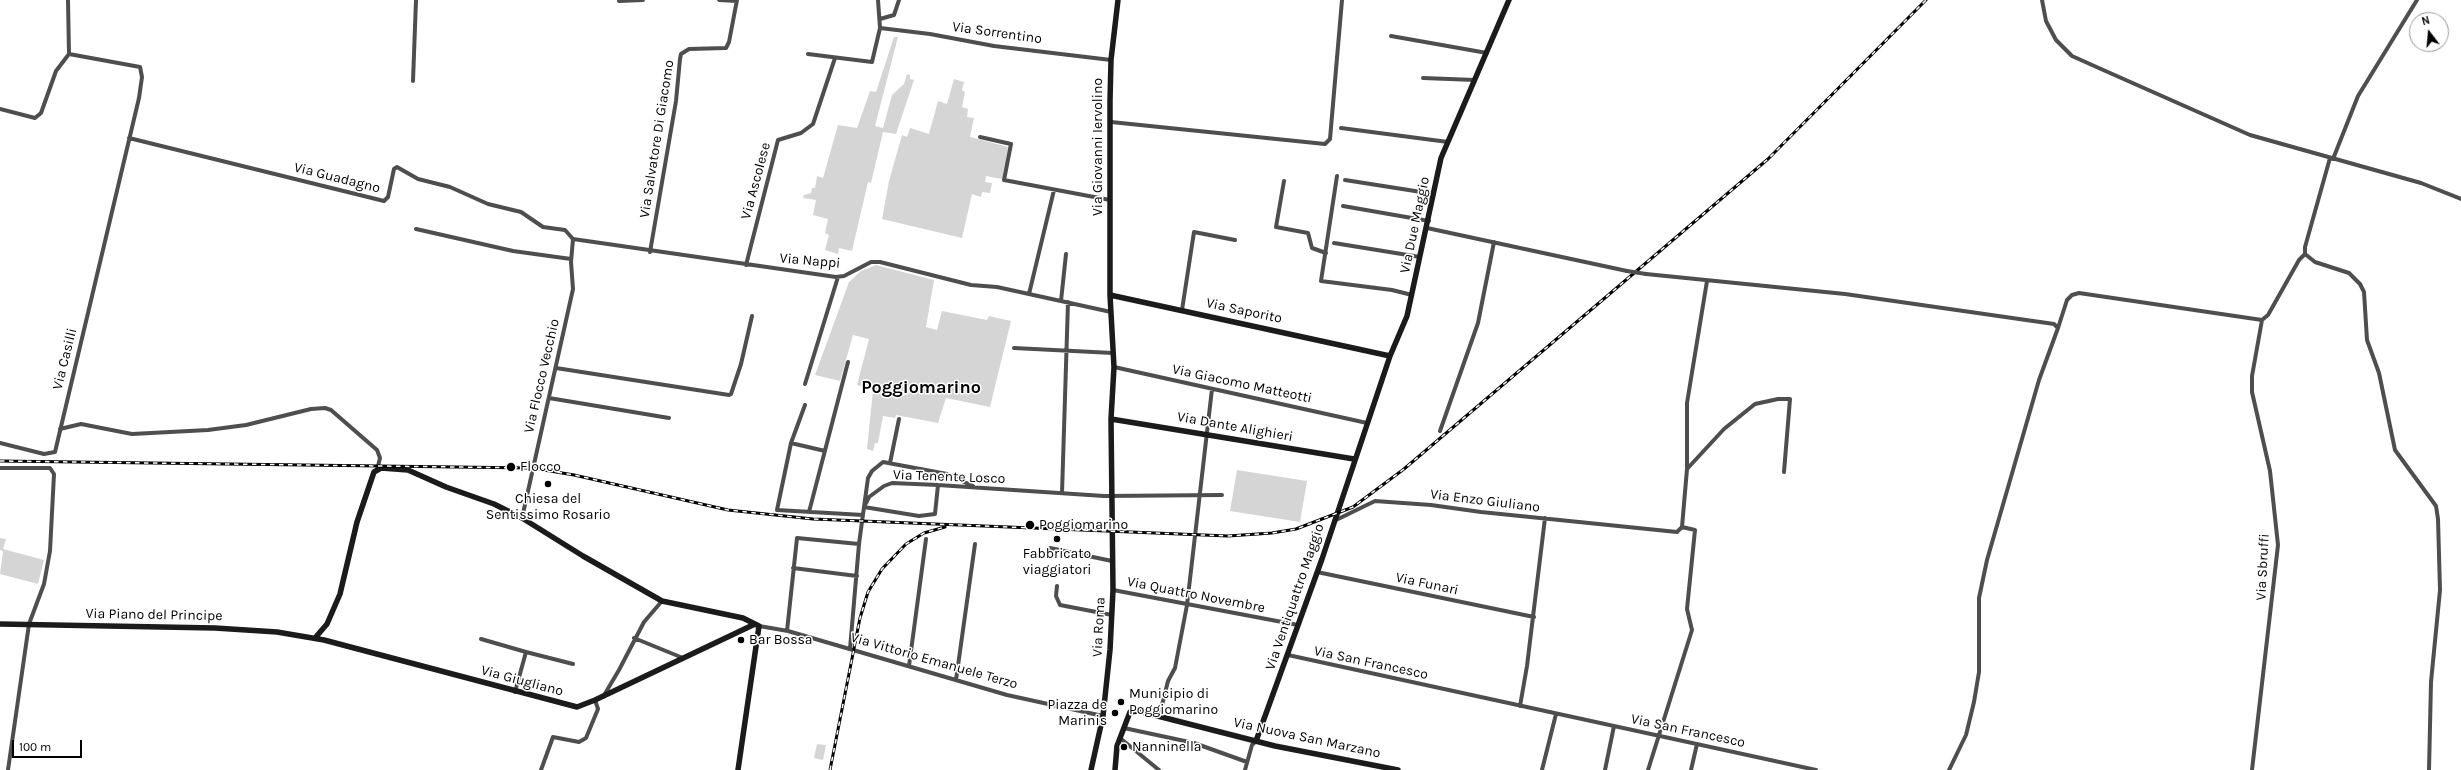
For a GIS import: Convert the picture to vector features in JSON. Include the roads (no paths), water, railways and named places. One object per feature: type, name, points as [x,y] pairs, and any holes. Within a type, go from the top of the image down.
[{"type":"street","points":[[0,109],[39,117],[56,71],[69,54],[68,0]]},
{"type":"street","points":[[413,81],[416,0]]},
{"type":"street","points":[[619,1],[643,0]]},
{"type":"street","points":[[719,0],[737,1]]},
{"type":"street","points":[[808,54],[872,62],[880,28],[878,0]]},
{"type":"street","points":[[880,19],[894,15],[899,0]]},
{"type":"street","name":"Via Giovanni Iervolino","points":[[1110,295],[1111,60],[1118,0]]},
{"type":"street","points":[[1111,122],[1325,144],[1330,140],[1342,0]]},
{"type":"street","name":"Via Due Maggio","points":[[1354,459],[1390,356],[1407,316],[1429,220],[1441,158],[1488,53],[1509,0]]},
{"type":"street","points":[[2042,0],[2046,21],[2052,34],[2072,56],[2250,135],[2421,183],[2461,199]]},
{"type":"street","points":[[1949,770],[1966,735],[1975,695],[1979,672],[1979,598],[1987,560],[2039,380],[2067,300],[2072,295],[2079,293],[2262,320],[2268,315],[2299,260],[2305,254],[2305,247],[2331,158],[2358,96],[2417,0]]},
{"type":"street","name":"Via Salvatore Di Giacomo","points":[[650,252],[676,101],[680,59],[682,54],[689,49],[726,48],[737,1]]},
{"type":"street","name":"Via Sorrentino","points":[[880,28],[930,34],[994,46],[1111,60]]},
{"type":"street","points":[[1391,36],[1488,53]]},
{"type":"street","name":"Via Casilli","points":[[0,443],[44,454],[53,454],[139,98],[142,76],[140,67],[69,54]]},
{"type":"street","name":"Via Ascolese","points":[[746,265],[778,140],[800,133],[813,124],[835,58]]},
{"type":"street","points":[[1423,78],[1476,80]]},
{"type":"street","points":[[1341,128],[1448,142]]},
{"type":"street","points":[[980,137],[1011,144],[1004,180],[1110,200]]},
{"type":"street","name":"Via Guadagno","points":[[130,138],[384,201],[388,197],[394,169],[397,167],[418,179],[450,187],[488,204],[521,212],[543,227],[565,230],[573,239]]},
{"type":"street","points":[[1337,176],[1321,281],[1392,290],[1412,295]]},
{"type":"street","points":[[1345,180],[1434,194]]},
{"type":"street","points":[[1284,181],[1276,227],[1308,233],[1312,248],[1326,253]]},
{"type":"street","points":[[1029,294],[1054,190]]},
{"type":"street","points":[[1343,206],[1429,220]]},
{"type":"street","points":[[1427,228],[1494,242],[1540,254],[1626,271],[1898,301],[2054,324],[2058,328]]},
{"type":"street","points":[[416,229],[513,251],[571,259]]},
{"type":"street","points":[[1182,310],[1194,232],[1235,240]]},
{"type":"street","name":"Via Nappi","points":[[573,239],[650,252],[838,277],[844,276],[871,262],[880,262],[972,285],[997,287],[1111,312]]},
{"type":"street","name":"Via Flocco Vecchio","points":[[522,518],[573,289],[571,259],[573,239]]},
{"type":"street","points":[[1440,431],[1478,323],[1494,242]]},
{"type":"street","points":[[1334,243],[1420,257]]},
{"type":"street","points":[[1060,301],[1066,254]]},
{"type":"street","points":[[2305,254],[2315,262],[2349,273],[2360,284],[2364,292],[2367,340],[2379,373],[2395,450],[2436,506],[2438,519],[2440,590],[2431,682],[2429,770]]},
{"type":"street","points":[[805,384],[838,277]]},
{"type":"street","points":[[1545,518],[1677,532],[1682,527],[1687,469],[1687,403],[1707,281]]},
{"type":"street","points":[[1110,295],[1111,312]]},
{"type":"street","name":"Via Saporito","points":[[1110,295],[1390,356]]},
{"type":"street","points":[[1062,493],[1068,302]]},
{"type":"street","name":"Via Roma","points":[[1091,770],[1103,716],[1112,614],[1113,496],[1111,419],[1114,367],[1111,312]]},
{"type":"street","points":[[556,368],[730,395],[741,364],[752,316]]},
{"type":"street","name":"Via Sbruffi","points":[[2252,770],[2278,545],[2270,471],[2252,392],[2252,376],[2262,320]]},
{"type":"street","points":[[1014,348],[1066,349],[1113,353]]},
{"type":"street","points":[[809,512],[848,362]]},
{"type":"street","name":"Via Giacomo Matteotti","points":[[1114,367],[1367,423]]},
{"type":"street","points":[[1159,717],[1168,681],[1175,668],[1187,605],[1201,495],[1206,434],[1212,389]]},
{"type":"street","points":[[549,398],[669,418]]},
{"type":"street","points":[[1687,469],[1724,429],[1755,404],[1778,399],[1790,399],[1784,472]]},
{"type":"street","points":[[805,405],[791,443],[776,510],[863,515]]},
{"type":"street","points":[[60,429],[81,424],[132,434],[208,430],[246,425],[311,409],[325,408],[332,410],[377,450],[380,458],[377,470],[371,479],[357,522],[340,594],[328,624],[315,638]]},
{"type":"street","points":[[890,463],[899,419]]},
{"type":"street","name":"Via Dante Alighieri","points":[[1111,419],[1354,459]]},
{"type":"street","points":[[791,443],[825,451]]},
{"type":"street","name":"Via Ventiquattro Maggio","points":[[1256,741],[1317,572],[1354,459]]},
{"type":"street","points":[[938,485],[935,514],[915,515],[864,507],[868,478],[879,463],[890,463],[947,474],[976,488]]},
{"type":"street","points":[[0,468],[50,468],[54,471],[50,551],[44,584],[29,624],[8,770]]},
{"type":"street","points":[[377,470],[408,470],[446,488],[494,504],[522,518],[583,556],[662,601],[743,618],[757,625],[738,770]]},
{"type":"street","name":"Via Tenente Losco","points":[[850,649],[859,544],[864,507],[875,491],[892,483],[1113,496],[1222,495]]},
{"type":"street","name":"Via Enzo Giuliano","points":[[1334,521],[1375,501],[1431,505],[1545,518],[1534,617],[1520,706]]},
{"type":"street","points":[[1648,770],[1657,736],[1692,630],[1687,609],[1695,530],[1682,527]]},
{"type":"street","points":[[787,631],[797,538],[859,544]]},
{"type":"street","points":[[909,666],[926,539]]},
{"type":"street","points":[[956,680],[975,544]]},
{"type":"street","points":[[1050,548],[1112,561]]},
{"type":"street","points":[[793,568],[857,576]]},
{"type":"street","name":"Via Funari","points":[[1317,572],[1534,617]]},
{"type":"street","points":[[1057,586],[1056,596],[1060,605],[1112,614]]},
{"type":"street","name":"Via Quattro Novembre","points":[[1113,590],[1298,625]]},
{"type":"street","points":[[603,697],[619,670],[634,638],[644,622],[662,601]]},
{"type":"street","name":"Via Piano del Principe","points":[[0,624],[228,628],[277,632]]},
{"type":"street","name":"Via Vittorio Emanuele Terzo","points":[[749,626],[757,625],[787,631],[956,680],[1075,712],[1103,716]]},
{"type":"street","name":"Via Giugliano","points":[[277,632],[315,638],[515,692],[577,707],[603,697],[749,626]]},
{"type":"street","points":[[634,638],[683,658]]},
{"type":"street","points":[[481,639],[573,664]]},
{"type":"street","points":[[515,692],[526,652]]},
{"type":"street","name":"Via San Francesco","points":[[1288,655],[1816,770]]},
{"type":"street","points":[[541,770],[553,737],[579,742],[586,738],[598,709],[596,700]]},
{"type":"street","name":"Via Nuova San Marzano","points":[[1115,770],[1117,746],[1130,712],[1138,711],[1256,741],[1398,770]]},
{"type":"street","points":[[1542,770],[1556,714]]},
{"type":"street","points":[[1605,770],[1614,726]]},
{"type":"street","points":[[1124,728],[1194,743],[1247,762]]},
{"type":"street","points":[[1120,738],[1159,770]]},
{"type":"street","points":[[1245,770],[1252,745],[1256,741]]},
{"type":"street","points":[[1691,770],[1697,744]]},
{"type":"railway","points":[[0,461],[532,468],[574,475],[728,510],[813,519],[1228,536],[1272,533],[1296,529],[1353,507],[1404,469],[1768,159],[1926,0]]},
{"type":"railway","points":[[830,770],[860,618],[868,592],[882,569],[906,544],[924,533],[945,527]]},
{"type":"place","name":"Flocco","points":[[511,467]]},
{"type":"place","name":"Chiesa del Sentissimo Rosario","points":[[548,484]]},
{"type":"place","name":"Poggiomarino","points":[[1030,525]]},
{"type":"place","name":"Fabbricato viaggiatori","points":[[1057,539]]},
{"type":"place","name":"Bar Bossa","points":[[741,640]]},
{"type":"place","name":"Municipio di Poggiomarino","points":[[1121,702]]},
{"type":"place","name":"Piazza de Marinis","points":[[1115,713]]},
{"type":"place","name":"Nanninella","points":[[1124,747]]},
{"type":"district","name":"Poggiomarino","points":[[921,388]]}]
